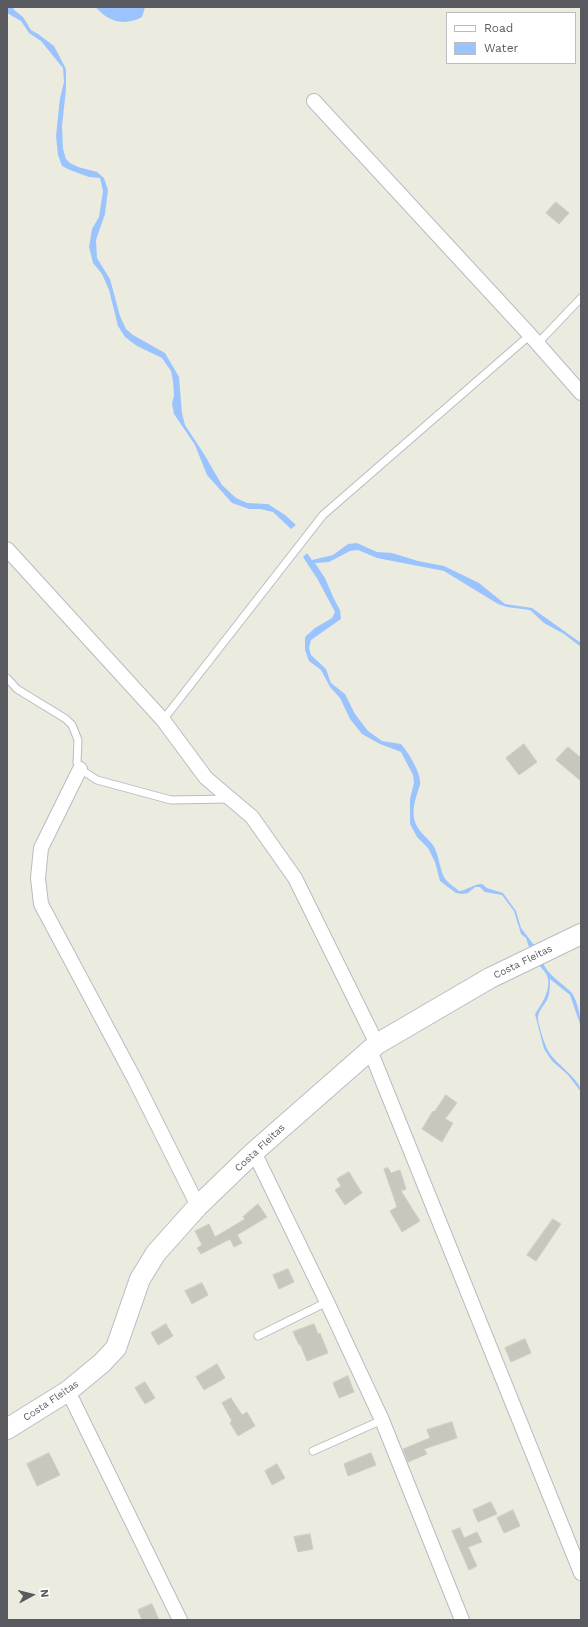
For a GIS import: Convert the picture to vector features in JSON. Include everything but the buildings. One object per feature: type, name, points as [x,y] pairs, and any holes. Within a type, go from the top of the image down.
[{"type":"main road","name":"Costa Fleitas","points":[[7,1429],[68,1391],[91,1373],[116,1348],[140,1278],[156,1253],[198,1206],[254,1152],[373,1047],[490,978],[581,934]]},
{"type":"street","points":[[314,101],[534,339],[581,394]]},
{"type":"street","points":[[7,549],[163,720],[206,778],[252,818],[295,878],[373,1047],[581,1572]]},
{"type":"street","points":[[80,769],[41,848],[38,878],[41,904],[136,1082],[198,1206]]},
{"type":"street","points":[[254,1152],[327,1302],[382,1420],[462,1620]]},
{"type":"street","points":[[68,1391],[180,1620]]},
{"type":"lane","points":[[163,720],[323,515],[581,298]]},
{"type":"lane","points":[[7,678],[17,689],[66,719],[72,725],[78,740],[78,763],[80,769],[97,780],[171,800],[230,799]]},
{"type":"lane","points":[[258,1336],[327,1302]]},
{"type":"lane","points":[[313,1451],[382,1420]]},
{"type":"water","points":[[7,7],[15,7],[13,9],[23,17],[31,30],[54,46],[66,69],[66,89],[62,126],[63,149],[66,159],[70,163],[78,167],[97,172],[104,178],[108,190],[105,214],[96,240],[97,258],[110,279],[120,316],[126,329],[133,335],[165,353],[179,377],[182,413],[185,425],[222,485],[236,498],[247,503],[268,504],[285,515],[296,525],[291,529],[273,512],[260,509],[249,509],[232,503],[207,475],[195,445],[174,414],[172,404],[174,395],[171,371],[162,358],[137,346],[125,337],[118,326],[109,290],[102,274],[93,263],[89,247],[92,229],[99,217],[103,191],[100,178],[89,177],[62,166],[58,155],[56,136],[60,98],[64,82],[63,68],[41,41],[29,33],[21,21],[7,13]]},
{"type":"water","points":[[95,7],[145,7],[142,17],[123,22],[115,21],[109,18]]},
{"type":"water","points":[[357,543],[377,552],[392,553],[418,561],[444,566],[479,583],[505,604],[532,608],[581,643],[581,647],[564,634],[544,623],[530,610],[507,607],[498,604],[444,571],[377,558],[358,550],[350,551],[329,562],[315,563],[325,578],[340,610],[341,619],[311,640],[309,648],[311,655],[326,669],[331,683],[345,694],[355,714],[368,731],[382,741],[401,744],[411,758],[417,769],[420,780],[414,809],[415,822],[433,845],[445,879],[459,891],[482,884],[487,888],[503,893],[516,911],[521,928],[534,945],[529,947],[526,938],[521,934],[514,911],[502,895],[485,892],[480,887],[475,887],[468,893],[456,893],[440,881],[435,862],[428,848],[417,837],[410,824],[410,799],[414,783],[413,775],[401,752],[380,744],[362,734],[350,719],[340,698],[330,687],[321,670],[309,661],[305,650],[305,637],[315,628],[332,618],[335,612],[318,580],[303,557],[307,553],[312,560],[333,555],[348,544]]},
{"type":"water","points":[[542,961],[544,966],[551,974],[570,991],[575,998],[581,1027],[570,995],[550,979],[549,995],[538,1017],[541,1032],[549,1052],[577,1082],[581,1092],[568,1075],[552,1061],[544,1049],[535,1014],[543,1001],[548,986],[546,974],[538,963]]}]
